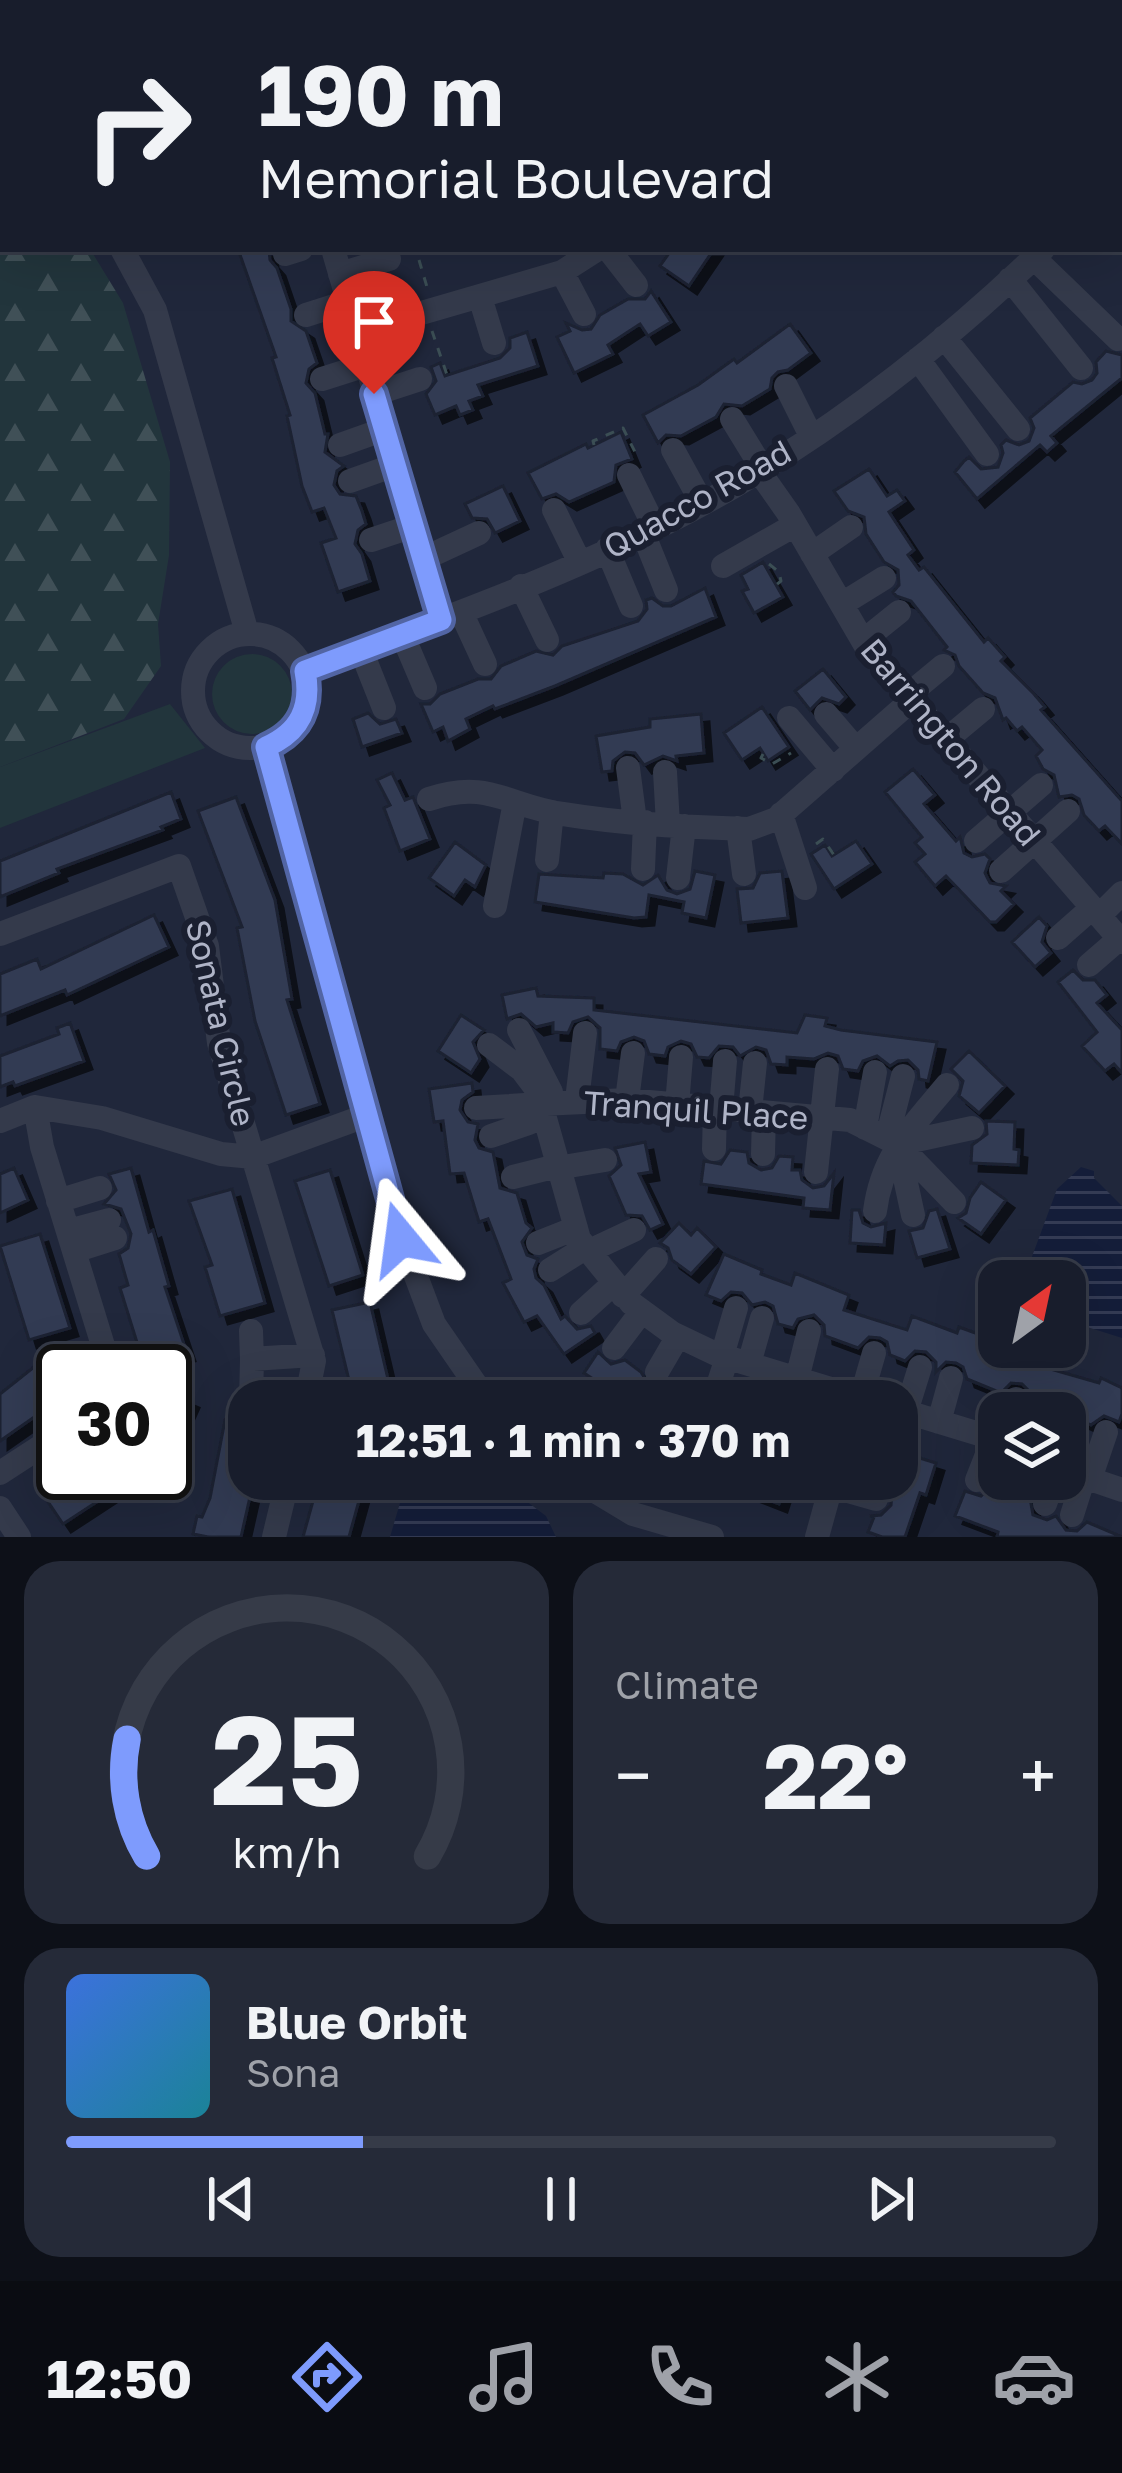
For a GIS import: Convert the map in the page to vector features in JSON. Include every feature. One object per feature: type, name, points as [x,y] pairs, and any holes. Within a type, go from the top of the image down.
[{"type":"street","points":[[124,252],[155,310],[247,634]]},
{"type":"street","points":[[333,252],[423,559],[451,616],[485,664]]},
{"type":"street","points":[[542,252],[584,314]]},
{"type":"street","points":[[356,332],[555,274],[593,252]]},
{"type":"street","points":[[610,252],[636,285]]},
{"type":"street","points":[[1039,253],[1118,339]]},
{"type":"street","name":"Quacco Road","points":[[305,671],[607,550],[702,503],[811,436],[918,358],[1039,253]]},
{"type":"street","points":[[340,274],[389,259]]},
{"type":"street","points":[[1010,280],[1082,368]]},
{"type":"street","points":[[480,297],[494,343]]},
{"type":"street","points":[[306,315],[347,302]]},
{"type":"street","points":[[944,337],[1018,429]]},
{"type":"street","points":[[918,358],[987,454]]},
{"type":"street","points":[[322,379],[366,365]]},
{"type":"street","points":[[374,394],[420,379]]},
{"type":"street","points":[[786,386],[811,436]]},
{"type":"street","name":"Barrington Road","points":[[732,419],[863,641],[1121,941]]},
{"type":"street","points":[[340,445],[385,429]]},
{"type":"street","points":[[673,450],[702,503]]},
{"type":"street","points":[[350,481],[395,465]]},
{"type":"street","points":[[630,477],[666,590]]},
{"type":"street","points":[[554,510],[579,561]]},
{"type":"street","points":[[723,566],[795,525]]},
{"type":"street","points":[[371,540],[413,526]]},
{"type":"street","points":[[812,554],[851,526]]},
{"type":"street","points":[[423,559],[479,533]]},
{"type":"street","points":[[607,550],[631,606]]},
{"type":"street","points":[[842,604],[884,578]]},
{"type":"street","points":[[521,586],[547,640]]},
{"type":"street","points":[[863,641],[899,612]]},
{"type":"street","points":[[402,634],[424,688]]},
{"type":"street","points":[[265,635],[282,643],[305,671],[308,690],[297,726],[266,747],[228,745],[200,719],[193,701],[193,681],[200,663],[228,638],[265,635]]},
{"type":"street","points":[[361,650],[384,708]]},
{"type":"street","points":[[429,799],[459,789],[477,789],[552,812],[749,829],[781,814],[943,666]]},
{"type":"street","points":[[947,739],[983,709]]},
{"type":"street","points":[[826,714],[856,749]]},
{"type":"street","points":[[797,727],[832,770]]},
{"type":"street","points":[[266,747],[401,1239],[434,1324],[473,1380]]},
{"type":"street","points":[[628,768],[658,823],[678,878]]},
{"type":"street","points":[[643,869],[658,823],[665,772]]},
{"type":"street","points":[[976,841],[1041,784]]},
{"type":"street","points":[[495,906],[506,800]]},
{"type":"street","points":[[1001,872],[1068,811]]},
{"type":"street","points":[[547,860],[552,812]]},
{"type":"street","points":[[781,814],[805,888]]},
{"type":"street","points":[[738,828],[743,874]]},
{"type":"street","name":"Sonata Circle","points":[[0,934],[179,866],[208,946],[219,1043],[253,1157]]},
{"type":"street","points":[[1058,938],[1122,893]]},
{"type":"street","points":[[1089,964],[1121,941]]},
{"type":"street","points":[[520,1030],[553,1104]]},
{"type":"street","points":[[491,1136],[529,1123],[553,1104],[585,1034]]},
{"type":"street","points":[[490,1045],[522,1070],[553,1104]]},
{"type":"street","points":[[627,1100],[633,1053]]},
{"type":"street","points":[[677,1105],[681,1057]]},
{"type":"street","points":[[714,1149],[725,1061]]},
{"type":"street","points":[[755,1063],[763,1154]]},
{"type":"street","points":[[815,1172],[827,1069]]},
{"type":"street","points":[[875,1072],[883,1137],[913,1215]]},
{"type":"street","points":[[875,1211],[883,1137],[903,1076]]},
{"type":"street","points":[[883,1137],[947,1085]]},
{"type":"street","name":"Tranquil Place","points":[[800,1380],[679,1336],[626,1297],[582,1243],[557,1167],[553,1104],[627,1100],[850,1120],[883,1137]]},
{"type":"street","points":[[476,1108],[553,1104]]},
{"type":"street","points":[[0,1121],[35,1107],[102,1118],[221,1154],[253,1157],[365,1116]]},
{"type":"street","points":[[35,1107],[42,1147],[104,1344]]},
{"type":"street","points":[[883,1137],[972,1128]]},
{"type":"street","points":[[883,1137],[954,1202]]},
{"type":"street","points":[[253,1157],[313,1354],[309,1380]]},
{"type":"street","points":[[513,1177],[605,1160]]},
{"type":"street","points":[[69,1233],[108,1221],[69,1233]]},
{"type":"street","points":[[538,1243],[582,1243],[634,1230]]},
{"type":"street","points":[[550,1270],[582,1243]]},
{"type":"street","points":[[614,1348],[626,1297],[656,1258]]},
{"type":"street","points":[[581,1313],[626,1297]]},
{"type":"street","points":[[733,1359],[736,1308]]},
{"type":"street","points":[[723,1380],[761,1318]]},
{"type":"street","points":[[797,1379],[809,1330]]},
{"type":"street","points":[[251,1331],[252,1380]]},
{"type":"street","points":[[657,1372],[679,1336]]},
{"type":"street","points":[[866,1380],[874,1353]]},
{"type":"street","points":[[252,1359],[313,1354]]},
{"type":"street","points":[[914,1380],[920,1366]]},
{"type":"street","points":[[939,1421],[951,1378]]},
{"type":"street","points":[[918,1415],[978,1433]]},
{"type":"street","points":[[1086,1464],[1106,1432]]},
{"type":"street","points":[[0,1473],[36,1450]]},
{"type":"street","points":[[1086,1475],[1122,1490]]},
{"type":"street","points":[[274,1537],[282,1500]]},
{"type":"street","points":[[610,1500],[633,1514],[712,1537]]},
{"type":"street","points":[[817,1537],[821,1500]]},
{"type":"street","points":[[1045,1504],[1046,1500]]},
{"type":"street","points":[[1072,1515],[1075,1500]]},
{"type":"street","points":[[0,1508],[19,1537]]},
{"type":"path","points":[[419,260],[447,375]]},
{"type":"path","points":[[594,445],[593,441],[623,428],[645,474],[630,477]]},
{"type":"path","points":[[747,553],[779,572],[781,581],[776,585]]},
{"type":"path","points":[[763,754],[761,758],[772,764],[791,754],[797,727]]},
{"type":"path","points":[[796,860],[823,839],[834,855]]},
{"type":"green space","points":[[0,252],[92,252],[123,303],[170,462],[169,555],[158,624],[161,666],[124,719],[0,767]]},
{"type":"green space","points":[[252,654],[280,666],[292,694],[280,722],[252,734],[224,722],[212,694],[224,666]]},
{"type":"green space","points":[[170,704],[205,748],[0,828],[0,767]]},
{"type":"water","points":[[1081,1167],[1094,1171],[1094,1178],[1122,1206],[1122,1338],[1086,1327],[1086,1260],[1031,1260],[1057,1189]]},
{"type":"water","points":[[401,1500],[525,1500],[546,1516],[556,1537],[390,1537]]},
{"type":"building","points":[[239,252],[269,252],[277,268],[291,321],[306,331],[317,363],[309,369],[306,383],[315,393],[328,434],[325,452],[344,466],[337,471],[334,485],[340,494],[356,496],[366,524],[358,530],[355,544],[370,581],[338,592],[321,543],[336,538],[324,508],[312,512],[302,486],[290,415],[272,358],[276,357]]},
{"type":"building","points":[[670,252],[712,252],[689,286],[660,266]]},
{"type":"building","points":[[651,291],[671,322],[648,336],[640,324],[608,345],[613,354],[574,373],[557,337],[570,331],[566,323],[591,329],[600,315],[628,299],[645,299]]},
{"type":"building","points":[[790,324],[811,353],[778,372],[770,389],[742,406],[724,404],[716,417],[681,436],[666,435],[658,443],[643,415],[734,359],[737,363]]},
{"type":"building","points":[[527,332],[538,366],[478,385],[483,396],[469,401],[473,410],[460,415],[456,406],[435,415],[426,394],[436,381],[431,367],[440,363],[445,376],[500,358],[510,348],[510,338]]},
{"type":"building","points":[[1106,351],[1122,355],[1122,378],[1051,436],[1057,443],[1047,452],[1040,445],[977,499],[955,472],[964,461],[969,457],[981,469],[998,467],[1001,445],[1006,440],[1019,445],[1029,441],[1034,428],[1030,418],[1073,382],[1092,380],[1096,362]]},
{"type":"building","points":[[621,432],[632,459],[616,465],[614,482],[569,502],[556,494],[542,499],[528,473]]},
{"type":"building","points":[[869,469],[887,496],[897,490],[905,501],[889,512],[914,550],[908,555],[919,570],[924,567],[984,642],[988,638],[1005,657],[1001,661],[1122,801],[1122,844],[1105,826],[1099,831],[1084,815],[1079,799],[1059,797],[1054,775],[1043,769],[1036,756],[1042,750],[1022,727],[1017,731],[1003,720],[995,698],[983,693],[955,655],[944,650],[947,647],[911,601],[893,592],[899,585],[898,570],[884,562],[866,534],[864,517],[848,511],[834,491]]},
{"type":"building","points":[[503,486],[520,521],[495,533],[487,519],[472,518],[465,504]]},
{"type":"building","points":[[763,562],[783,597],[754,613],[742,591],[748,589],[741,575]]},
{"type":"building","points":[[705,588],[716,617],[555,686],[493,706],[466,719],[470,729],[448,741],[443,727],[433,732],[421,704],[430,704],[440,694],[478,679],[491,679],[501,666],[536,651],[553,655],[562,646],[638,621],[647,609],[646,600],[671,606]]},
{"type":"building","points":[[823,669],[846,697],[839,704],[822,698],[810,710],[795,691]]},
{"type":"building","points":[[762,707],[789,747],[768,761],[760,748],[742,760],[724,733]]},
{"type":"building","points":[[368,713],[380,724],[396,719],[402,733],[362,747],[353,719]]},
{"type":"building","points":[[701,714],[704,753],[676,756],[677,761],[663,756],[644,765],[635,753],[625,752],[613,761],[612,771],[602,772],[596,736],[650,727],[650,719]]},
{"type":"building","points":[[913,769],[935,795],[924,804],[956,841],[960,837],[964,853],[972,857],[985,854],[990,859],[985,873],[990,883],[1006,886],[1001,891],[1014,904],[996,922],[990,922],[946,876],[935,886],[915,862],[925,854],[915,843],[922,837],[885,792]]},
{"type":"building","points":[[392,773],[405,800],[413,797],[430,839],[400,851],[384,808],[390,805],[377,780]]},
{"type":"building","points":[[171,792],[181,819],[0,897],[0,861]]},
{"type":"building","points":[[236,797],[275,900],[292,999],[287,1000],[320,1104],[286,1115],[255,1021],[237,928],[242,927],[198,811]]},
{"type":"building","points":[[856,841],[872,864],[834,889],[811,854],[825,845],[832,856]]},
{"type":"building","points":[[455,842],[486,865],[475,887],[465,880],[454,896],[429,878]]},
{"type":"building","points":[[695,871],[715,875],[706,918],[682,913],[684,902],[649,895],[646,917],[634,918],[535,902],[539,874],[603,878],[604,873],[623,874],[643,885],[658,875],[667,890],[677,894],[690,889]]},
{"type":"building","points":[[782,871],[788,918],[741,923],[737,889],[753,888],[760,873]]},
{"type":"building","points":[[154,915],[169,947],[67,995],[65,990],[0,1016],[0,974],[37,959],[41,969]]},
{"type":"building","points":[[1039,917],[1047,926],[1042,942],[1051,953],[1035,967],[1012,942]]},
{"type":"building","points":[[1073,970],[1083,980],[1095,980],[1107,995],[1097,1003],[1122,1030],[1122,1073],[1114,1064],[1105,1071],[1082,1046],[1097,1032],[1058,982]]},
{"type":"building","points":[[536,988],[538,996],[594,998],[594,1010],[797,1033],[805,1015],[827,1018],[825,1026],[841,1030],[937,1042],[928,1081],[919,1079],[918,1070],[908,1060],[890,1066],[877,1056],[863,1061],[858,1071],[843,1069],[838,1056],[828,1053],[814,1059],[787,1057],[787,1065],[771,1064],[766,1050],[756,1047],[740,1056],[733,1047],[719,1046],[709,1058],[697,1057],[691,1044],[681,1041],[668,1047],[665,1056],[649,1054],[644,1041],[634,1037],[621,1042],[617,1051],[600,1049],[600,1028],[588,1017],[573,1022],[568,1033],[553,1032],[553,1023],[536,1027],[521,1014],[507,1019],[502,995]]},
{"type":"building","points":[[461,1015],[484,1030],[473,1042],[480,1059],[471,1073],[438,1051]]},
{"type":"building","points":[[70,1023],[84,1061],[0,1087],[0,1056],[59,1034],[57,1028]]},
{"type":"building","points":[[969,1051],[1005,1086],[979,1113],[959,1096],[963,1081],[951,1069]]},
{"type":"building","points":[[472,1083],[473,1092],[462,1100],[460,1110],[468,1122],[478,1124],[475,1140],[479,1148],[493,1152],[500,1188],[517,1193],[532,1228],[522,1242],[527,1255],[538,1259],[536,1278],[561,1319],[565,1316],[577,1329],[591,1326],[595,1333],[564,1354],[537,1316],[524,1322],[503,1283],[511,1279],[488,1219],[479,1222],[464,1173],[450,1174],[443,1121],[434,1122],[429,1089]]},
{"type":"building","points":[[986,1121],[1015,1122],[1018,1165],[971,1163],[972,1145],[987,1134]]},
{"type":"building","points":[[645,1142],[651,1172],[639,1174],[663,1224],[650,1230],[642,1216],[626,1215],[609,1176],[621,1165],[615,1148]]},
{"type":"building","points":[[730,1150],[747,1152],[749,1163],[761,1170],[772,1168],[779,1156],[793,1157],[792,1170],[800,1170],[802,1180],[813,1188],[824,1186],[834,1173],[830,1210],[803,1208],[804,1198],[701,1184],[704,1161],[721,1164]]},
{"type":"building","points":[[14,1168],[28,1200],[0,1213],[0,1174]]},
{"type":"building","points":[[131,1168],[184,1344],[137,1344],[120,1288],[128,1285],[119,1254],[128,1248],[131,1234],[121,1209],[104,1204],[116,1190],[109,1174]]},
{"type":"building","points":[[330,1170],[363,1275],[329,1286],[295,1181]]},
{"type":"building","points":[[981,1182],[1006,1200],[981,1234],[958,1218],[966,1213]]},
{"type":"building","points":[[232,1189],[265,1303],[220,1316],[205,1267],[212,1265],[189,1201]]},
{"type":"building","points":[[937,1209],[950,1249],[917,1258],[909,1231],[923,1228],[929,1211]]},
{"type":"building","points":[[852,1210],[859,1210],[863,1223],[871,1227],[886,1223],[884,1245],[850,1243]]},
{"type":"building","points":[[679,1223],[691,1235],[697,1228],[716,1247],[691,1274],[660,1243]]},
{"type":"building","points":[[40,1234],[70,1328],[29,1340],[0,1246]]},
{"type":"building","points":[[724,1254],[791,1285],[795,1273],[849,1295],[844,1310],[907,1330],[912,1316],[957,1333],[959,1327],[978,1334],[978,1368],[1047,1368],[1099,1383],[1101,1378],[1122,1388],[1122,1414],[1119,1422],[1104,1416],[1091,1425],[1086,1423],[1086,1392],[1030,1392],[1022,1384],[1011,1383],[999,1392],[967,1379],[956,1363],[946,1362],[936,1372],[936,1362],[926,1352],[915,1351],[905,1361],[890,1355],[887,1342],[880,1338],[869,1337],[858,1348],[825,1336],[824,1325],[814,1315],[798,1319],[793,1328],[778,1324],[773,1306],[765,1302],[752,1305],[742,1293],[731,1292],[721,1301],[706,1295]]},
{"type":"building","points":[[370,1302],[388,1380],[349,1380],[332,1310]]},
{"type":"building","points":[[598,1352],[611,1364],[625,1360],[646,1380],[594,1380],[584,1373]]},
{"type":"building","points":[[36,1365],[36,1416],[0,1441],[0,1394]]},
{"type":"building","points":[[225,1420],[228,1500],[249,1500],[241,1537],[193,1534],[197,1516],[202,1517]]},
{"type":"building","points":[[918,1457],[936,1463],[926,1495],[920,1493],[918,1499]]},
{"type":"building","points":[[965,1491],[978,1495],[978,1500],[1030,1500],[1033,1515],[1047,1520],[1056,1516],[1066,1530],[1077,1531],[1087,1522],[1122,1537],[997,1537],[998,1532],[955,1516]]},
{"type":"building","points":[[47,1500],[100,1500],[63,1524]]},
{"type":"building","points":[[313,1500],[359,1500],[349,1537],[303,1537]]},
{"type":"building","points":[[891,1500],[918,1500],[905,1537],[868,1532],[874,1517],[870,1516],[881,1515]]},
{"type":"route","points":[[374,394],[441,620],[305,671],[306,709],[284,739],[266,747],[401,1239]]}]
